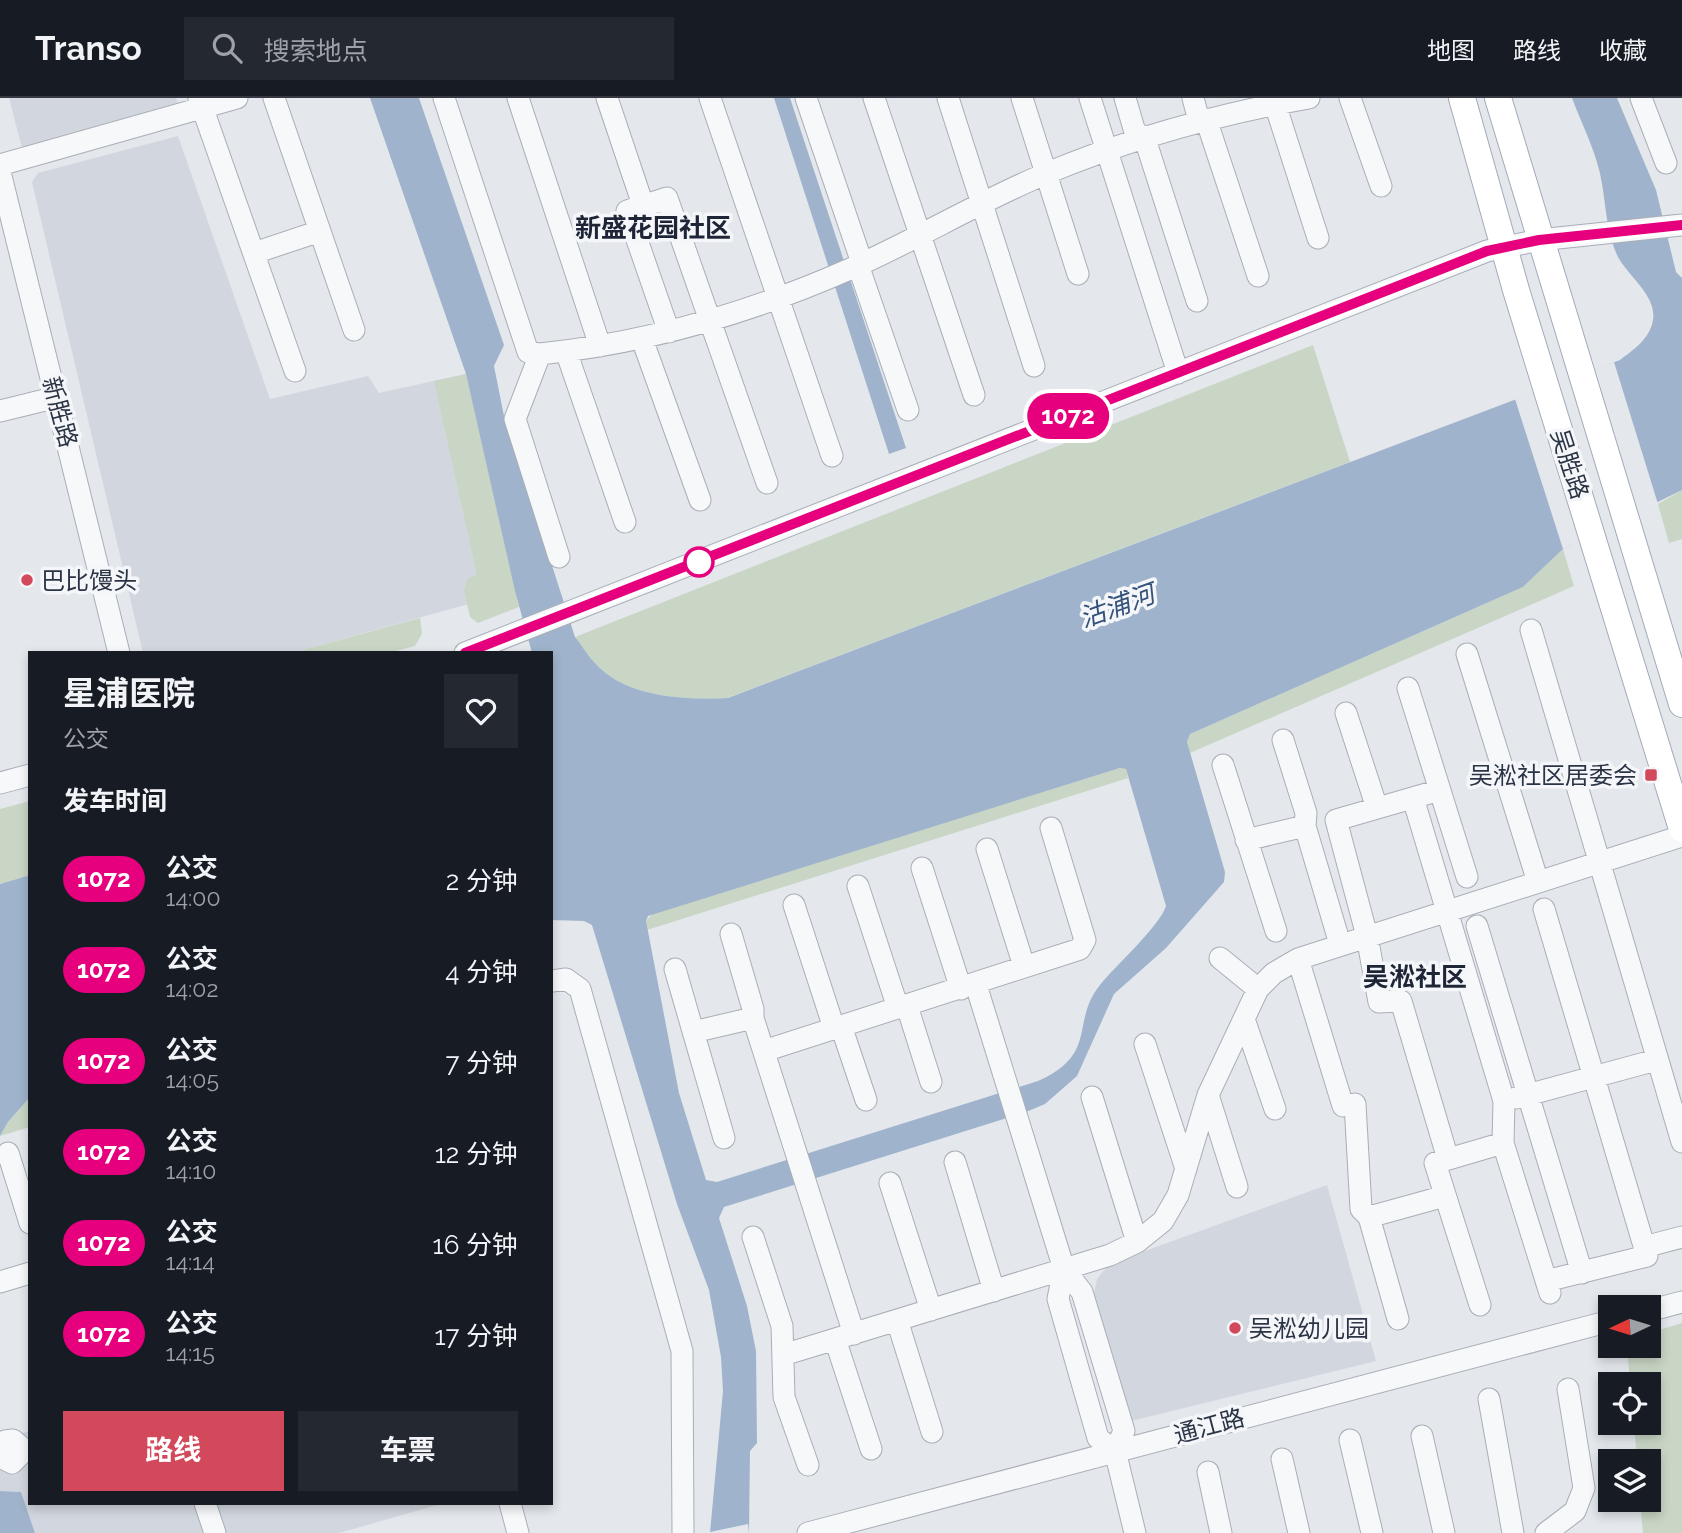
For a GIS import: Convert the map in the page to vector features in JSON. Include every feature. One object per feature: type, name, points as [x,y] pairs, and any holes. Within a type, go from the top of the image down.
[{"type":"main road","name":"吴胜路","points":[[1462,98],[1546,387],[1682,829]]},
{"type":"main road","name":"吴胜路","points":[[1498,98],[1682,704]]},
{"type":"street","points":[[0,165],[201,103],[237,98]]},
{"type":"street","points":[[274,98],[354,330]]},
{"type":"street","points":[[444,98],[528,352],[540,354],[642,339],[711,321],[826,279],[981,202],[1107,150],[1268,102],[1309,98]]},
{"type":"street","points":[[518,98],[600,346]]},
{"type":"street","points":[[607,98],[643,205]]},
{"type":"street","points":[[710,98],[832,456]]},
{"type":"street","points":[[806,98],[857,265],[908,411]]},
{"type":"street","points":[[874,98],[974,395]]},
{"type":"street","points":[[948,98],[1034,366]]},
{"type":"street","points":[[1022,98],[1078,274]]},
{"type":"street","points":[[1090,98],[1178,373]]},
{"type":"street","points":[[1125,98],[1196,301]]},
{"type":"street","points":[[1193,98],[1258,276]]},
{"type":"street","points":[[1350,98],[1381,186]]},
{"type":"street","points":[[1641,98],[1666,163]]},
{"type":"street","points":[[1268,102],[1318,238]]},
{"type":"street","points":[[201,103],[295,371]]},
{"type":"street","name":"新胜路","points":[[0,172],[119,651]]},
{"type":"street","points":[[669,332],[627,211],[667,198],[767,483]]},
{"type":"street","points":[[470,651],[1504,247],[1539,240],[1675,225]]},
{"type":"street","points":[[254,253],[320,231]]},
{"type":"street","points":[[642,339],[700,500]]},
{"type":"street","points":[[566,351],[625,522]]},
{"type":"street","points":[[540,354],[514,419],[559,557]]},
{"type":"street","points":[[0,411],[57,397]]},
{"type":"street","points":[[1531,629],[1682,1142]]},
{"type":"street","points":[[1467,654],[1538,882]]},
{"type":"street","points":[[1408,688],[1467,877]]},
{"type":"street","points":[[1346,713],[1377,808]]},
{"type":"street","points":[[1283,740],[1306,813],[1305,827],[1340,944]]},
{"type":"street","points":[[1223,765],[1276,931]]},
{"type":"street","points":[[0,783],[28,776]]},
{"type":"street","points":[[1440,790],[1336,820],[1367,936],[1378,1002],[1401,1001],[1448,1159]]},
{"type":"street","points":[[1413,798],[1504,1101],[1503,1143],[1548,1287],[1582,1273],[1647,1256],[1544,909]]},
{"type":"street","points":[[1246,840],[1305,827]]},
{"type":"street","points":[[764,1051],[969,987],[986,977],[1080,949],[1085,940],[1051,828]]},
{"type":"street","points":[[783,1355],[1110,1255],[1137,1241],[1163,1221],[1178,1195],[1208,1095],[1258,989],[1274,973],[1298,959],[1682,836]]},
{"type":"street","points":[[987,849],[1024,966]]},
{"type":"street","points":[[922,867],[1007,1085],[1064,1269],[1082,1292],[1124,1431],[1115,1451],[1135,1533]]},
{"type":"street","points":[[858,886],[931,1082]]},
{"type":"street","points":[[794,905],[866,1100]]},
{"type":"street","points":[[1477,926],[1582,1273]]},
{"type":"street","points":[[731,934],[753,1009],[753,1018],[806,1187],[871,1449]]},
{"type":"street","points":[[1220,958],[1258,989]]},
{"type":"street","points":[[1298,959],[1343,1106],[1355,1104],[1361,1209],[1369,1217],[1398,1319]]},
{"type":"street","points":[[675,969],[724,1138]]},
{"type":"street","points":[[553,981],[566,979],[580,989],[682,1351],[683,1533]]},
{"type":"street","points":[[693,1032],[753,1018]]},
{"type":"street","points":[[1244,1019],[1275,1109]]},
{"type":"street","points":[[1145,1044],[1186,1168]]},
{"type":"street","points":[[1504,1101],[1656,1060]]},
{"type":"street","points":[[1208,1095],[1237,1188]]},
{"type":"street","points":[[1092,1097],[1137,1241]]},
{"type":"street","points":[[1480,1305],[1435,1163],[1503,1143]]},
{"type":"street","points":[[8,1153],[28,1217]]},
{"type":"street","points":[[955,1162],[994,1291]]},
{"type":"street","points":[[890,1183],[931,1310]]},
{"type":"street","points":[[1369,1217],[1445,1196]]},
{"type":"street","points":[[753,1237],[782,1325],[784,1397],[808,1465]]},
{"type":"street","points":[[1644,1247],[1682,1237]]},
{"type":"street","points":[[0,1282],[28,1274]]},
{"type":"street","points":[[1661,1308],[1682,1302]]},
{"type":"street","points":[[897,1320],[932,1432]]},
{"type":"street","name":"通江路","points":[[808,1533],[1598,1324]]},
{"type":"street","points":[[1546,1533],[1569,1526],[1584,1488],[1568,1389]]},
{"type":"street","points":[[1489,1399],[1513,1533]]},
{"type":"street","points":[[1422,1436],[1444,1533]]},
{"type":"street","points":[[0,1447],[8,1440],[18,1443],[22,1454],[15,1463]]},
{"type":"street","points":[[1350,1440],[1372,1533]]},
{"type":"street","points":[[1282,1459],[1299,1533]]},
{"type":"street","points":[[1208,1472],[1221,1533]]},
{"type":"street","points":[[206,1505],[215,1533]]},
{"type":"street","points":[[511,1505],[518,1533]]},
{"type":"shaded area","points":[[9,98],[176,98],[178,103],[22,148]]},
{"type":"shaded area","points":[[178,136],[270,399],[368,376],[379,393],[466,374],[515,591],[299,651],[143,651],[32,182],[38,173]]},
{"type":"shaded area","name":"吴淞幼儿园","points":[[1327,1185],[1376,1361],[1131,1421],[1094,1294],[1097,1279],[1109,1264]]},
{"type":"shaded area","points":[[28,1432],[28,1505],[437,1505],[339,1533],[35,1533],[21,1492],[0,1491],[0,1439]]},
{"type":"green space","points":[[1313,345],[1350,462],[727,698],[675,697],[623,684],[595,663],[575,637]]},
{"type":"green space","points":[[466,374],[519,607],[478,623],[470,617],[464,590],[468,578],[477,575],[434,381]]},
{"type":"green space","points":[[1682,490],[1682,539],[1669,543],[1658,504]]},
{"type":"green space","points":[[1563,549],[1574,586],[1190,753],[1187,742],[1190,734],[1523,587]]},
{"type":"green space","points":[[420,618],[422,634],[415,646],[396,651],[299,651]]},
{"type":"green space","points":[[1120,768],[1126,769],[1128,778],[647,930],[646,921],[653,913]]},
{"type":"green space","points":[[28,802],[28,876],[0,884],[0,809]]},
{"type":"green space","points":[[28,1099],[28,1128],[0,1136],[8,1122]]},
{"type":"green space","points":[[1682,1323],[1682,1533],[1643,1533],[1641,1512],[1661,1512],[1661,1449],[1636,1449],[1635,1435],[1661,1435],[1661,1372],[1629,1372],[1628,1358],[1661,1358],[1661,1329]]},
{"type":"water","name":"沽浦河","points":[[370,98],[419,98],[504,345],[494,366],[504,416],[575,637],[595,663],[623,684],[675,697],[728,698],[1620,360],[1645,338],[1651,327],[1653,311],[1647,295],[1614,248],[1597,162],[1572,98],[1617,98],[1656,190],[1676,272],[1682,278],[1682,490],[1563,549],[1523,587],[1190,734],[1187,742],[1225,872],[1224,882],[1166,948],[1114,994],[1077,1076],[1045,1104],[724,1207],[719,1218],[747,1306],[756,1351],[757,1443],[750,1451],[749,1533],[710,1533],[723,1391],[721,1357],[709,1290],[677,1204],[592,925],[584,921],[553,920],[553,651],[531,651],[515,591],[466,374]],"holes":[[[1120,768],[1126,769],[1166,906],[1155,924],[1100,985],[1086,1012],[1077,1049],[1057,1071],[1038,1081],[717,1182],[706,1180],[679,1093],[646,921],[648,916]]]},
{"type":"water","points":[[774,98],[790,98],[906,448],[889,454]]},
{"type":"water","points":[[28,876],[28,1099],[8,1122],[0,1136],[0,884]]},
{"type":"water","points":[[0,1491],[21,1492],[35,1533],[0,1533]]},
{"type":"pier","points":[[1614,362],[1658,504],[1563,549],[1515,399]]},
{"type":"pier","points":[[748,1524],[749,1533],[710,1533],[710,1532]]},
{"type":"bus line","name":"1072","points":[[470,651],[1487,251],[1576,235],[1682,225]]},
{"type":"place","name":"巴比馒头","points":[[27,580]]},
{"type":"place","name":"吴淞社区居委会","points":[[1651,775]]},
{"type":"place","name":"吴淞幼儿园","points":[[1235,1328]]},
{"type":"district","name":"新盛花园社区","points":[[653,228]]},
{"type":"district","name":"吴淞社区","points":[[1415,977]]}]
